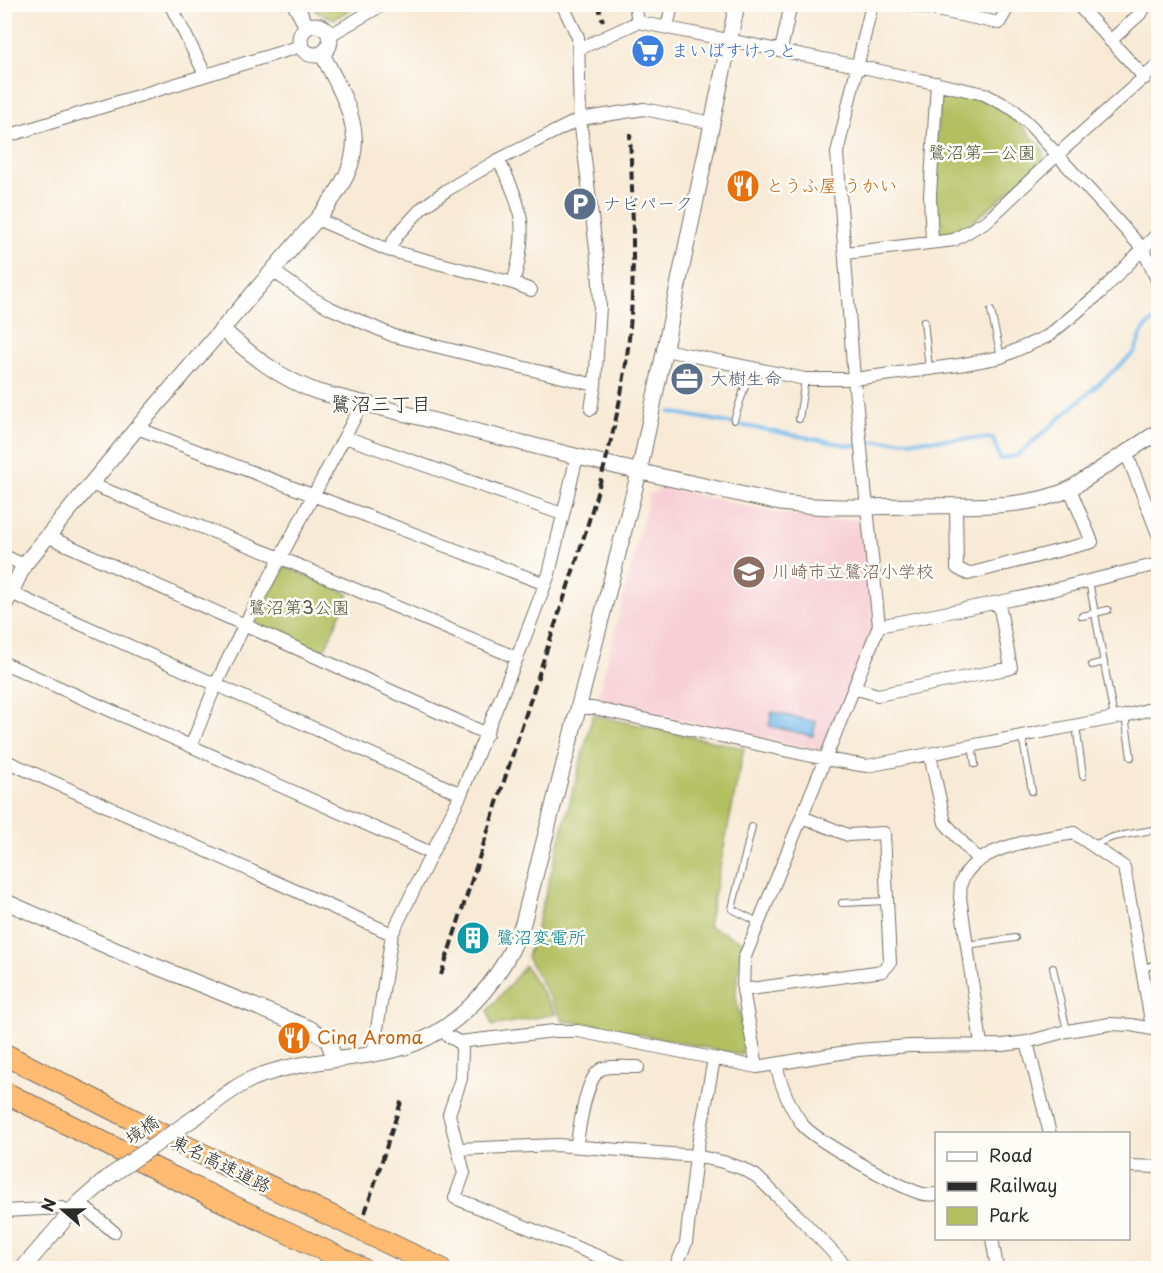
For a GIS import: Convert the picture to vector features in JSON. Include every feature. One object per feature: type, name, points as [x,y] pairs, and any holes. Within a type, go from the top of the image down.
[{"type":"highway","name":"東名高速道路","points":[[4,1054],[177,1143],[440,1269]]},
{"type":"highway","name":"東名高速道路","points":[[4,1092],[361,1269]]},
{"type":"street","points":[[170,4],[206,74]]},
{"type":"street","points":[[295,4],[307,27]]},
{"type":"street","points":[[330,35],[384,4]]},
{"type":"street","points":[[562,4],[578,37],[580,119],[598,265],[595,306],[595,385],[591,410]]},
{"type":"street","points":[[635,4],[638,22]]},
{"type":"street","points":[[667,28],[672,4]]},
{"type":"street","name":"境橋","points":[[26,1268],[76,1208],[110,1176],[225,1095],[254,1078],[284,1069],[395,1050],[415,1043],[441,1028],[480,996],[507,961],[526,911],[639,472],[737,4]]},
{"type":"street","points":[[781,50],[791,4]]},
{"type":"street","points":[[757,1067],[743,990],[744,959],[879,626],[854,378],[837,153],[872,4]]},
{"type":"street","points":[[907,4],[999,22],[1010,4]]},
{"type":"street","points":[[1077,4],[1145,78]]},
{"type":"street","points":[[1110,41],[1142,12],[1146,4]]},
{"type":"street","points":[[579,50],[638,22],[984,94],[1013,109],[1057,155],[1143,249],[1158,282]]},
{"type":"street","points":[[322,54],[309,54],[301,46],[301,36],[307,27],[314,25],[320,26],[330,35]]},
{"type":"street","points":[[322,54],[329,43],[330,35]]},
{"type":"street","points":[[4,137],[301,46]]},
{"type":"street","points":[[322,54],[351,115],[355,148],[347,176],[340,189],[47,536],[24,565],[8,600],[216,684],[461,794]]},
{"type":"street","points":[[846,253],[954,240],[988,220],[1158,65]]},
{"type":"street","points":[[932,242],[930,196],[937,83]]},
{"type":"street","points":[[388,250],[398,234],[422,208],[447,190],[498,160],[580,119],[644,109],[712,123]]},
{"type":"street","points":[[498,160],[510,181],[520,209],[523,234],[519,265],[513,284]]},
{"type":"street","points":[[316,219],[388,250],[531,290]]},
{"type":"street","points":[[664,350],[805,379],[854,378],[1001,357],[1048,336],[1100,293],[1158,233]]},
{"type":"street","points":[[273,271],[330,308],[394,336],[595,385]]},
{"type":"street","points":[[222,329],[254,358],[286,378],[318,392],[639,472],[780,503],[828,507],[1018,503],[1056,495],[1070,489],[1158,432]]},
{"type":"street","points":[[190,746],[244,626],[362,404]]},
{"type":"street","points":[[137,428],[545,584]]},
{"type":"street","points":[[345,437],[562,514]]},
{"type":"street","points":[[1126,452],[1158,534]]},
{"type":"street","points":[[373,1054],[392,934],[461,794],[517,658],[545,584],[577,456]]},
{"type":"street","points":[[90,484],[280,558],[517,658]]},
{"type":"street","points":[[956,505],[957,568],[968,574],[1092,542],[1070,489]]},
{"type":"street","points":[[47,536],[487,734]]},
{"type":"street","points":[[4,556],[24,565]]},
{"type":"street","points":[[879,626],[999,603],[1158,564]]},
{"type":"street","points":[[854,688],[878,694],[1011,668],[999,603]]},
{"type":"street","points":[[4,663],[431,853]]},
{"type":"street","points":[[578,708],[593,708],[825,759],[867,766],[1076,726],[1158,707]]},
{"type":"street","points":[[930,754],[945,823],[979,861]]},
{"type":"street","points":[[4,760],[392,934]]},
{"type":"street","points":[[743,990],[883,971],[890,963],[884,833],[848,835],[802,817]]},
{"type":"street","points":[[459,1042],[554,1031],[578,1031],[757,1067],[858,1050],[910,1046],[1003,1045],[1110,1024],[1155,1029],[1141,970],[1124,867],[1074,833],[1002,848],[979,861],[962,883],[960,897],[981,1044]]},
{"type":"street","points":[[4,901],[120,952],[309,1028],[327,1040],[335,1059]]},
{"type":"street","points":[[441,1028],[448,1036],[459,1042],[462,1048],[461,1079],[449,1114],[464,1173],[455,1198],[627,1269]]},
{"type":"street","points":[[1027,1042],[1050,1132]]},
{"type":"street","points":[[675,1269],[686,1243],[696,1156],[714,1059]]},
{"type":"street","points":[[776,1065],[784,1093],[803,1126],[826,1143],[897,1183],[915,1192],[935,1194]]},
{"type":"street","points":[[576,1147],[590,1084],[597,1072],[604,1068],[638,1067]]},
{"type":"street","points":[[458,1149],[557,1145],[696,1156],[732,1165],[756,1176],[848,1269]]},
{"type":"street","points":[[1130,1166],[1158,1167]]},
{"type":"street","points":[[4,1210],[76,1208],[114,1233]]},
{"type":"street","points":[[992,1240],[997,1269]]},
{"type":"lane","points":[[991,311],[1001,357]]},
{"type":"lane","points":[[924,321],[929,369]]},
{"type":"lane","points":[[734,420],[751,367]]},
{"type":"lane","points":[[800,418],[805,379]]},
{"type":"lane","points":[[1089,581],[1104,662],[1131,757]]},
{"type":"lane","points":[[1083,616],[1108,610]]},
{"type":"lane","points":[[1092,665],[1104,662]]},
{"type":"lane","points":[[1076,726],[1083,776]]},
{"type":"lane","points":[[1022,736],[1032,791]]},
{"type":"lane","points":[[972,746],[975,764]]},
{"type":"lane","points":[[752,827],[732,909],[759,922]]},
{"type":"lane","points":[[1093,845],[1113,837],[1152,830]]},
{"type":"lane","points":[[842,903],[887,901]]},
{"type":"lane","points":[[967,945],[1015,938]]},
{"type":"lane","points":[[1141,970],[1158,963]]},
{"type":"lane","points":[[1053,968],[1067,1031]]},
{"type":"shaded area","name":"川崎市立鷺沼小学校","points":[[664,487],[780,514],[819,519],[861,520],[874,624],[824,747],[818,750],[597,701],[649,495]]},
{"type":"green space","points":[[312,5],[359,5],[334,19],[316,12]]},
{"type":"green space","name":"鷺沼第一公園","points":[[952,93],[984,100],[1002,109],[1044,151],[1043,162],[970,224],[944,236],[936,232],[934,185],[940,95]]},
{"type":"green space","name":"鷺沼第3公園","points":[[285,567],[349,594],[323,653],[256,625],[254,617],[277,571]]},
{"type":"green space","points":[[593,715],[744,748],[708,926],[744,942],[737,974],[736,994],[744,1032],[744,1047],[741,1055],[589,1024],[563,1021],[527,957]]},
{"type":"green space","points":[[525,966],[556,1014],[492,1026],[488,1011]]},
{"type":"water","points":[[772,712],[816,722],[813,736],[769,726]]},
{"type":"waterway","points":[[670,412],[852,446],[866,442],[993,438],[1000,459],[1018,455],[1135,352],[1143,332],[1158,318]]},
{"type":"railway","points":[[598,4],[603,21]]},
{"type":"railway","points":[[441,975],[580,550],[617,412],[624,377],[631,317],[633,225],[630,133]]},
{"type":"railway","points":[[365,1213],[402,1099]]},
{"type":"place","name":"まいばすけっと","points":[[648,51]]},
{"type":"place","name":"とうふ屋 うかい","points":[[743,186]]},
{"type":"place","name":"ナビパーク","points":[[580,204]]},
{"type":"place","name":"大樹生命","points":[[687,379]]},
{"type":"place","name":"川崎市立鷺沼小学校","points":[[749,572]]},
{"type":"place","name":"鷺沼変電所","points":[[473,938]]},
{"type":"place","name":"Cinq Aroma","points":[[294,1038]]},
{"type":"district","name":"鷺沼三丁目","points":[[381,404]]}]
